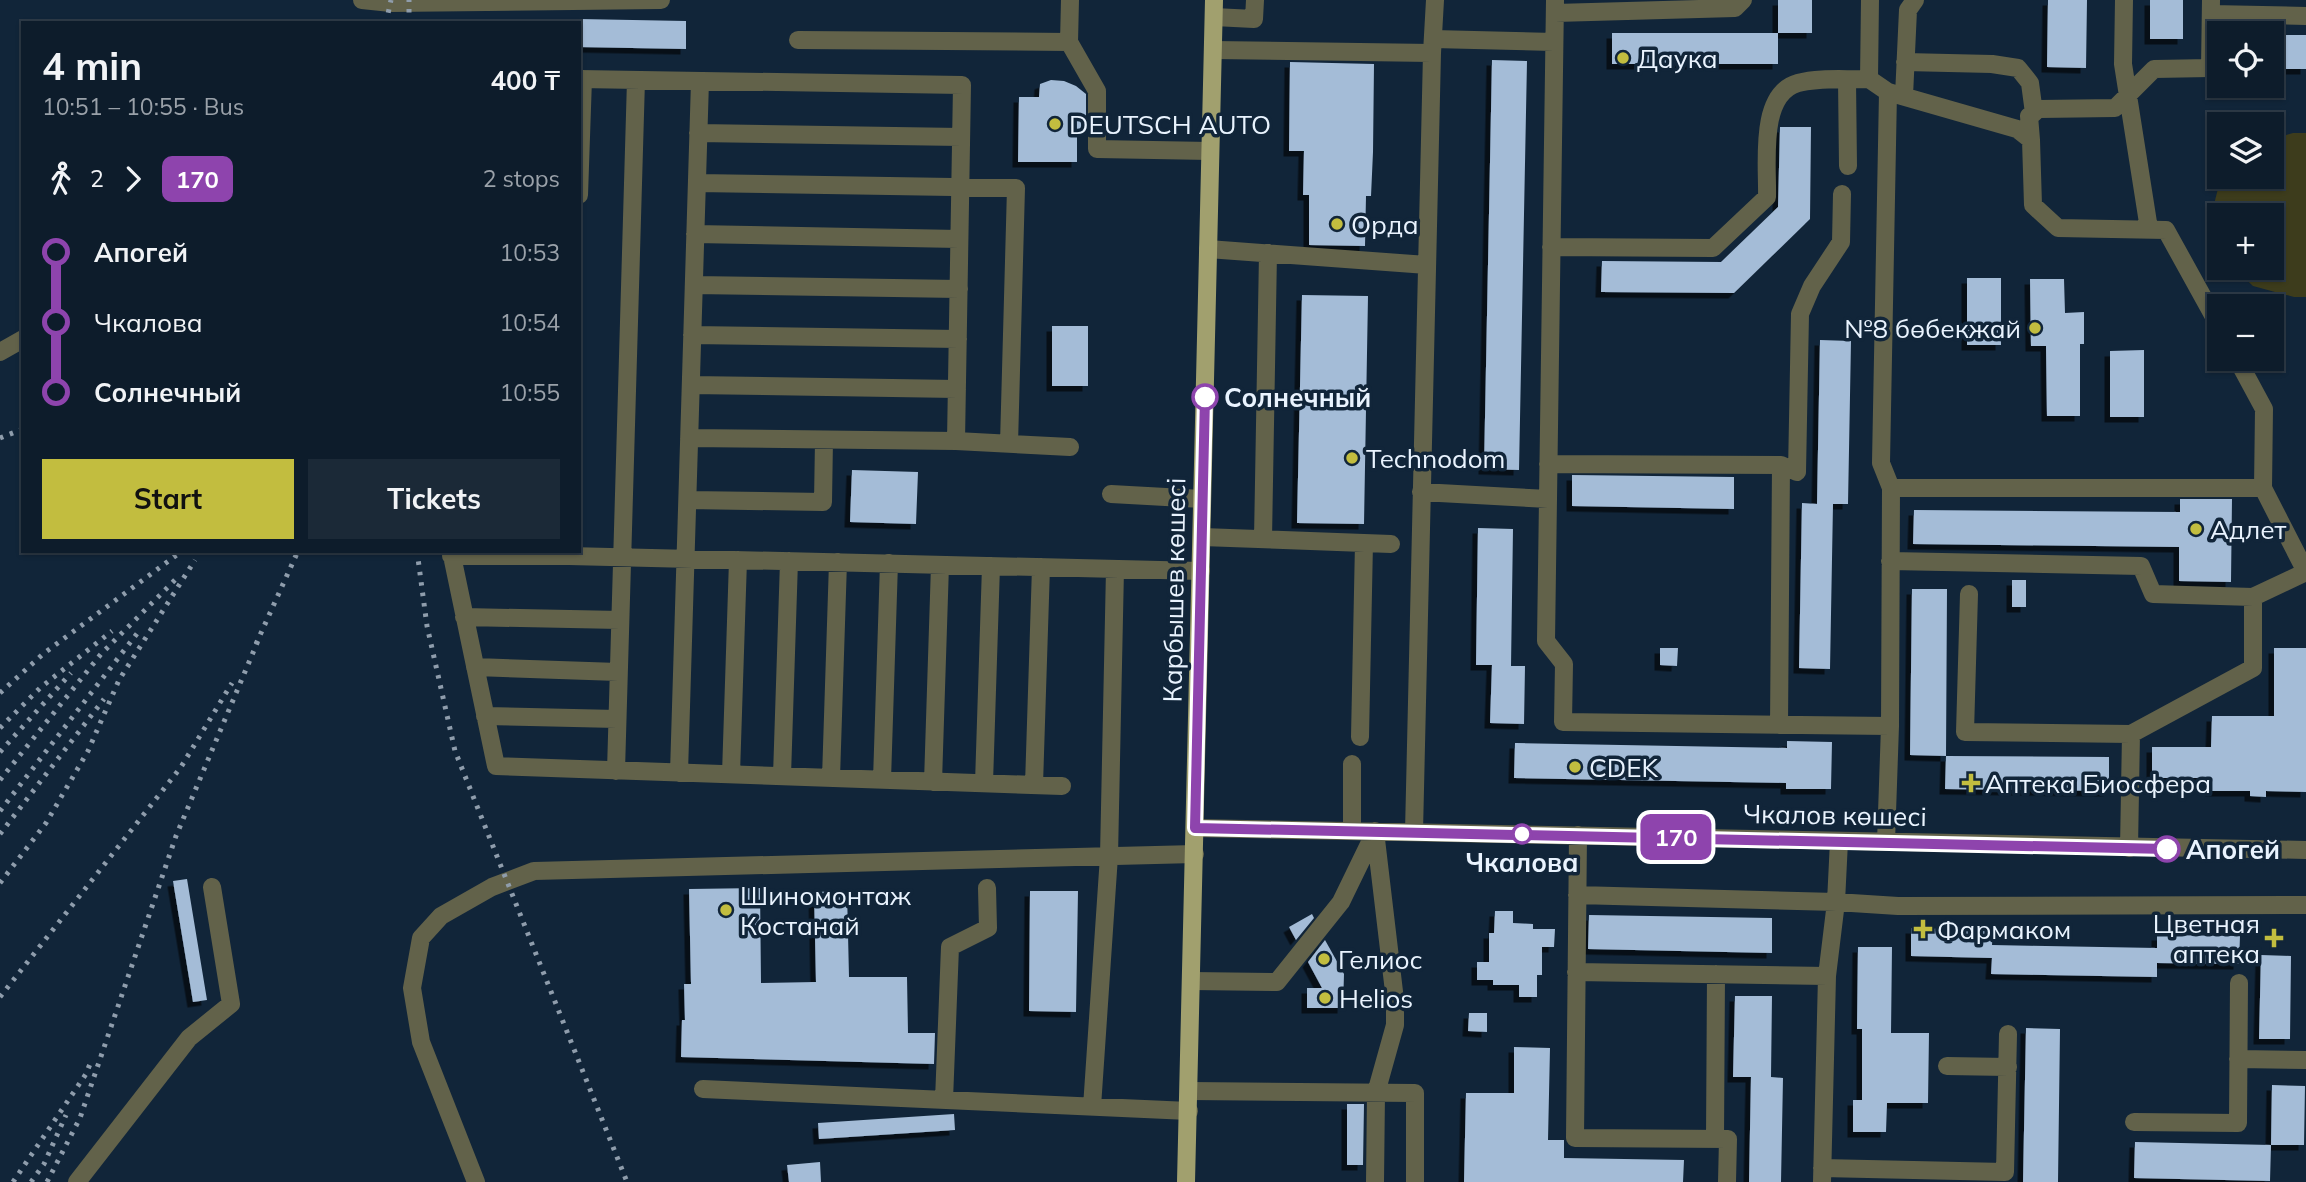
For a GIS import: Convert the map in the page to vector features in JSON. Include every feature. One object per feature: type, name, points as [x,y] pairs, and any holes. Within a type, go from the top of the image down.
[{"type":"main road","name":"Карбышев көшесі","points":[[1186,1182],[1214,9]]},
{"type":"street","points":[[362,0],[391,3],[662,0]]},
{"type":"street","points":[[1070,0],[1069,42],[1097,91],[1097,149],[1210,151]]},
{"type":"street","points":[[1214,9],[1254,19],[1255,0]]},
{"type":"street","points":[[1414,832],[1435,0]]},
{"type":"street","points":[[1743,0],[1735,8],[1555,7],[1546,641],[1564,664],[1563,722],[1890,726]]},
{"type":"street","points":[[1869,79],[1870,0]]},
{"type":"street","points":[[1886,842],[1890,726],[1891,488],[1881,463],[1896,94],[1905,62],[1908,10],[1915,0]]},
{"type":"street","points":[[2124,0],[2123,64],[2149,229]]},
{"type":"street","points":[[2207,304],[2166,230],[2058,228],[2033,205],[2029,116],[2039,109],[2115,108],[2154,69],[2210,68],[2211,7],[2306,16]]},
{"type":"street","points":[[798,40],[1069,42]]},
{"type":"street","points":[[1213,50],[1554,42]]},
{"type":"street","points":[[1905,62],[1992,64],[2018,68],[2030,83],[2034,113]]},
{"type":"street","points":[[581,79],[962,85],[956,441]]},
{"type":"street","points":[[1847,79],[1847,166]]},
{"type":"street","points":[[1551,247],[1713,248],[1767,197],[1769,119],[1772,106],[1782,92],[1795,83],[1869,79],[1896,94],[2017,129],[2031,140]]},
{"type":"street","points":[[615,771],[636,80]]},
{"type":"street","points":[[680,773],[700,81]]},
{"type":"street","points":[[698,133],[961,137]]},
{"type":"street","points":[[697,183],[1016,188],[1009,444]]},
{"type":"street","points":[[1548,464],[1781,465],[1797,472],[1800,314],[1812,286],[1841,242],[1842,194]]},
{"type":"street","points":[[695,234],[960,239]]},
{"type":"street","points":[[1208,248],[1427,265]]},
{"type":"street","points":[[1263,539],[1268,253]]},
{"type":"street","points":[[694,285],[959,289]]},
{"type":"street","points":[[692,335],[958,339]]},
{"type":"street","points":[[0,352],[21,340]]},
{"type":"street","points":[[1890,561],[2141,566],[2153,594],[2253,597],[2306,572],[2263,488],[2264,409],[2243,371]]},
{"type":"street","points":[[691,385],[957,389]]},
{"type":"street","points":[[689,438],[956,441],[1070,447]]},
{"type":"street","points":[[688,500],[823,502],[824,440]]},
{"type":"street","points":[[1779,725],[1781,465]]},
{"type":"street","points":[[1891,488],[2263,488]]},
{"type":"street","points":[[1421,492],[1548,499]]},
{"type":"street","points":[[1111,494],[1202,499]]},
{"type":"street","points":[[1202,537],[1391,544]]},
{"type":"street","points":[[1360,737],[1364,543]]},
{"type":"street","points":[[1062,786],[496,766],[451,554],[569,554],[1201,571]]},
{"type":"street","points":[[731,775],[738,560]]},
{"type":"street","points":[[782,776],[789,561]]},
{"type":"street","points":[[831,778],[838,562]]},
{"type":"street","points":[[882,780],[890,563]]},
{"type":"street","points":[[933,782],[940,565]]},
{"type":"street","points":[[984,783],[991,566]]},
{"type":"street","points":[[1034,785],[1041,567]]},
{"type":"street","points":[[1092,1107],[1109,856],[1115,569]]},
{"type":"street","points":[[1969,594],[1965,732],[2131,734],[2253,668],[2253,597]]},
{"type":"street","points":[[464,617],[620,620]]},
{"type":"street","points":[[475,667],[618,672]]},
{"type":"street","points":[[485,716],[617,719]]},
{"type":"street","points":[[2129,848],[2131,734]]},
{"type":"street","points":[[1352,764],[1352,831]]},
{"type":"street","name":"Чкалов көшесі","points":[[1195,828],[2306,850]]},
{"type":"street","points":[[1191,981],[1277,982],[1341,902],[1375,831]]},
{"type":"street","points":[[1375,831],[1395,1000],[1395,1025],[1376,1093],[1375,1182]]},
{"type":"street","points":[[1578,835],[1575,1138],[1728,1139],[1727,1182]]},
{"type":"street","points":[[1839,841],[1836,902],[1827,976],[1822,1175],[2005,1172],[2008,1034]]},
{"type":"street","points":[[476,1182],[421,1042],[412,988],[421,938],[441,916],[492,887],[534,871],[1195,854]]},
{"type":"street","points":[[77,1182],[188,1038],[231,1004],[212,887]]},
{"type":"street","points":[[944,1100],[950,947],[988,928],[987,888]]},
{"type":"street","points":[[1577,895],[1898,906],[2306,905]]},
{"type":"street","points":[[1576,972],[1827,976]]},
{"type":"street","points":[[1715,1139],[1716,974]]},
{"type":"street","points":[[2134,1122],[2238,1123],[2239,983]]},
{"type":"street","points":[[2238,1059],[2306,1060]]},
{"type":"street","points":[[1947,1066],[2008,1067]]},
{"type":"street","points":[[703,1089],[1189,1111]]},
{"type":"street","points":[[1189,1091],[1415,1093],[1415,1182]]},
{"type":"shaded area","points":[[2306,133],[2306,297],[2294,297],[2253,286],[2247,280],[2284,280],[2284,203],[2214,203],[2218,189],[2284,189],[2284,136]]},
{"type":"building","points":[[1778,0],[1812,0],[1812,33],[1778,33]]},
{"type":"building","points":[[2048,0],[2087,0],[2086,68],[2047,67]]},
{"type":"building","points":[[2150,0],[2183,0],[2183,39],[2150,39]]},
{"type":"building","points":[[579,21],[686,21],[686,49],[581,47]]},
{"type":"building","points":[[1612,33],[1778,33],[1778,64],[1612,64]]},
{"type":"building","points":[[2284,35],[2306,35],[2306,69],[2284,69]]},
{"type":"building","points":[[1492,60],[1527,61],[1519,470],[1484,469]]},
{"type":"building","points":[[1290,62],[1374,64],[1371,196],[1366,196],[1365,246],[1309,245],[1309,195],[1303,195],[1304,151],[1289,151]]},
{"type":"building","name":"DEUTSCH AUTO","points":[[1051,80],[1064,81],[1086,94],[1086,130],[1077,130],[1077,162],[1018,162],[1019,97],[1039,97],[1040,84]]},
{"type":"building","points":[[1780,127],[1811,127],[1810,219],[1734,293],[1601,292],[1602,261],[1721,262],[1778,207]]},
{"type":"building","points":[[1967,278],[2001,278],[2001,345],[1967,345]]},
{"type":"building","points":[[2030,279],[2064,279],[2065,313],[2084,312],[2084,344],[2080,344],[2080,416],[2047,416],[2046,346],[2031,346]]},
{"type":"building","name":"Солнечный","points":[[1302,295],[1368,296],[1364,524],[1297,523]]},
{"type":"building","points":[[1052,326],[1088,326],[1088,386],[1052,386]]},
{"type":"building","points":[[1820,340],[1851,341],[1848,504],[1833,504],[1830,669],[1799,668],[1802,503],[1817,504]]},
{"type":"building","points":[[2144,350],[2144,417],[2110,417],[2110,351]]},
{"type":"building","points":[[852,470],[918,472],[916,524],[850,522]]},
{"type":"building","points":[[1572,475],[1734,477],[1734,509],[1572,506]]},
{"type":"building","points":[[2180,499],[2232,499],[2231,582],[2179,581],[2179,547],[1913,544],[1914,510],[2180,512]]},
{"type":"building","points":[[1478,528],[1513,529],[1511,666],[1525,666],[1524,724],[1490,723],[1492,665],[1476,665]]},
{"type":"building","points":[[2012,580],[2026,580],[2026,607],[2012,607]]},
{"type":"building","points":[[1912,589],[1947,589],[1946,756],[1910,755]]},
{"type":"building","points":[[1660,648],[1678,648],[1677,666],[1660,665]]},
{"type":"building","points":[[2274,648],[2306,648],[2306,792],[2266,791],[2266,797],[2250,796],[2250,791],[2211,791],[2211,778],[2152,778],[2152,747],[2211,747],[2212,716],[2274,716]]},
{"type":"building","points":[[1787,741],[1832,742],[1831,789],[1786,789],[1786,783],[1514,778],[1515,743],[1787,748]]},
{"type":"building","points":[[1946,756],[2109,757],[2109,791],[1945,789]]},
{"type":"building","points":[[187,879],[207,1000],[193,1002],[173,881]]},
{"type":"building","points":[[760,888],[761,983],[816,982],[814,892],[847,891],[849,977],[907,977],[908,1033],[935,1033],[934,1064],[681,1057],[682,1020],[685,1020],[684,984],[691,984],[689,889]]},
{"type":"building","points":[[1030,891],[1078,891],[1076,1012],[1029,1011]]},
{"type":"building","points":[[1495,911],[1513,911],[1513,923],[1533,924],[1533,929],[1555,929],[1554,947],[1542,947],[1542,975],[1537,975],[1537,997],[1519,997],[1519,985],[1493,985],[1493,980],[1477,980],[1477,962],[1489,962],[1489,933],[1494,933]]},
{"type":"building","points":[[1312,914],[1314,918],[1296,940],[1289,927]]},
{"type":"building","points":[[1589,915],[1772,918],[1772,953],[1588,949]]},
{"type":"building","points":[[1911,928],[1993,930],[1992,945],[2157,948],[2157,935],[2240,936],[2239,964],[2157,963],[2157,977],[1991,974],[1992,958],[1911,956]]},
{"type":"building","points":[[1325,940],[1344,974],[1343,1008],[1307,1008],[1307,988],[1322,988],[1308,962]]},
{"type":"building","points":[[1858,947],[1892,947],[1891,1033],[1929,1033],[1928,1103],[1887,1103],[1886,1132],[1853,1132],[1853,1100],[1862,1100],[1862,1029],[1857,1029]]},
{"type":"building","points":[[2261,955],[2291,956],[2290,1039],[2259,1039]]},
{"type":"building","points":[[1735,996],[1772,996],[1771,1077],[1783,1078],[1781,1182],[1749,1182],[1751,1077],[1733,1077]]},
{"type":"building","points":[[1469,1013],[1487,1013],[1487,1032],[1468,1031]]},
{"type":"building","points":[[2026,1028],[2060,1029],[2058,1182],[2023,1182]]},
{"type":"building","points":[[1514,1047],[1550,1048],[1548,1140],[1564,1140],[1564,1158],[1684,1160],[1683,1182],[1464,1182],[1466,1093],[1514,1093]]},
{"type":"building","points":[[2272,1085],[2305,1086],[2304,1145],[2271,1145]]},
{"type":"building","points":[[1347,1104],[1364,1104],[1363,1165],[1347,1165]]},
{"type":"building","points":[[954,1114],[955,1130],[819,1139],[818,1123]]},
{"type":"building","points":[[2135,1142],[2271,1145],[2270,1181],[2134,1178]]},
{"type":"building","points":[[820,1162],[821,1182],[789,1182],[787,1165]]},
{"type":"railway","points":[[386,21],[391,0]]},
{"type":"railway","points":[[409,0],[409,21]]},
{"type":"railway","points":[[0,438],[21,430]]},
{"type":"railway","points":[[0,693],[43,654],[179,553]]},
{"type":"railway","points":[[256,644],[297,553]]},
{"type":"railway","points":[[417,553],[427,626],[455,751],[627,1182]]},
{"type":"railway","points":[[0,883],[46,823],[88,751],[119,680],[195,560]]},
{"type":"railway","points":[[0,780],[101,654],[175,580]]},
{"type":"railway","points":[[0,728],[40,688],[112,631]]},
{"type":"railway","points":[[0,811],[139,631]]},
{"type":"railway","points":[[47,1182],[80,1118],[176,836],[260,636]]},
{"type":"railway","points":[[0,752],[71,673]]},
{"type":"railway","points":[[0,997],[181,767],[232,683]]},
{"type":"railway","points":[[0,834],[104,699]]},
{"type":"railway","points":[[13,1182],[86,1074],[90,1064]]},
{"type":"railway","points":[[31,1182],[44,1164],[66,1115]]},
{"type":"bus line","name":"170","points":[[1205,397],[1195,828],[2167,849]]},
{"type":"place","name":"Даука","points":[[1623,58]]},
{"type":"place","name":"DEUTSCH AUTO","points":[[1055,124]]},
{"type":"place","name":"Орда","points":[[1337,224]]},
{"type":"place","name":"№8 бөбекжай","points":[[2035,328]]},
{"type":"place","name":"Солнечный","points":[[1205,397]]},
{"type":"place","name":"Technodom","points":[[1352,458]]},
{"type":"place","name":"Адлет","points":[[2196,529]]},
{"type":"place","name":"CDEK","points":[[1575,767]]},
{"type":"place","name":"Аптека Биосфера","points":[[1971,783]]},
{"type":"place","name":"Чкалова","points":[[1522,834]]},
{"type":"place","name":"Апогей","points":[[2167,849]]},
{"type":"place","name":"Шиномонтаж Костанай","points":[[726,910]]},
{"type":"place","name":"Фармаком","points":[[1923,929]]},
{"type":"place","name":"Цветная аптека","points":[[2274,938]]},
{"type":"place","name":"Гелиос","points":[[1324,959]]},
{"type":"place","name":"Helios","points":[[1325,998]]}]
